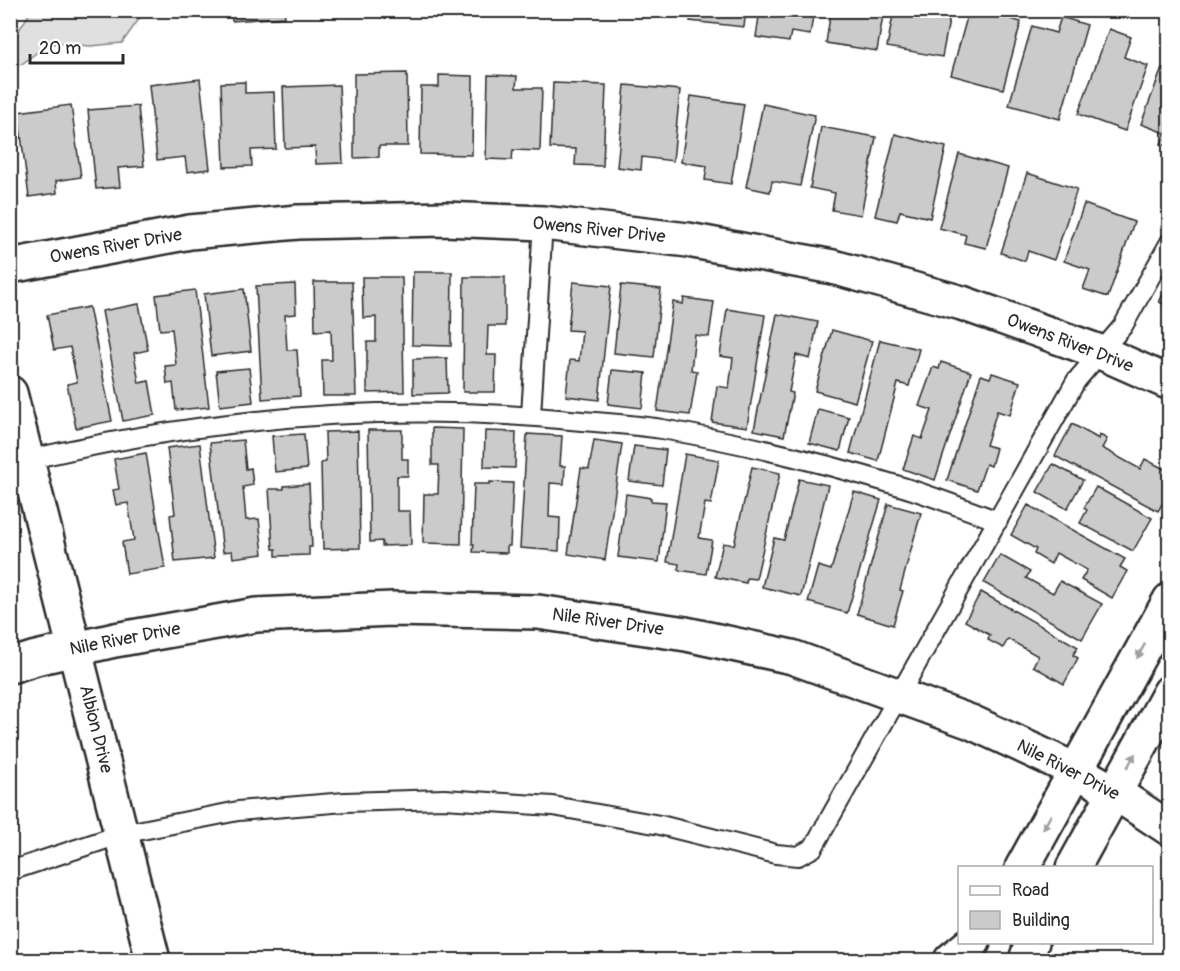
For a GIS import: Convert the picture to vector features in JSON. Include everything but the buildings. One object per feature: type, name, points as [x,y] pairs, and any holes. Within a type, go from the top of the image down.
[{"type":"street","name":"Owens River Drive","points":[[10,266],[190,232],[298,222],[444,219],[543,223],[688,240],[833,267],[962,303],[1100,352],[1170,383]]},
{"type":"street","name":"Albion Drive","points":[[10,393],[19,462],[76,648],[153,960]]},
{"type":"street","points":[[1023,866],[1170,600]]},
{"type":"street","name":"Nile River Drive","points":[[10,666],[76,648],[256,615],[392,609],[538,612],[686,634],[792,657],[971,722],[1075,770],[1114,792],[1170,829]]},
{"type":"street","points":[[1073,866],[1170,692]]},
{"type":"street","points":[[951,960],[971,944]]},
{"type":"street","points":[[1026,960],[1031,944]]},
{"type":"lane","points":[[531,416],[543,223]]},
{"type":"lane","points":[[10,872],[122,834],[238,811],[345,802],[444,799],[553,806],[660,825],[776,854],[798,856],[813,848],[1076,381],[1123,326],[1170,242]]},
{"type":"lane","points":[[19,462],[171,431],[298,416],[446,412],[531,416],[660,429],[778,453],[904,487],[998,521]]},
{"type":"shaded area","points":[[31,11],[139,11],[139,19],[122,43],[90,46],[57,43],[45,46],[22,64],[11,67],[12,41]]}]
